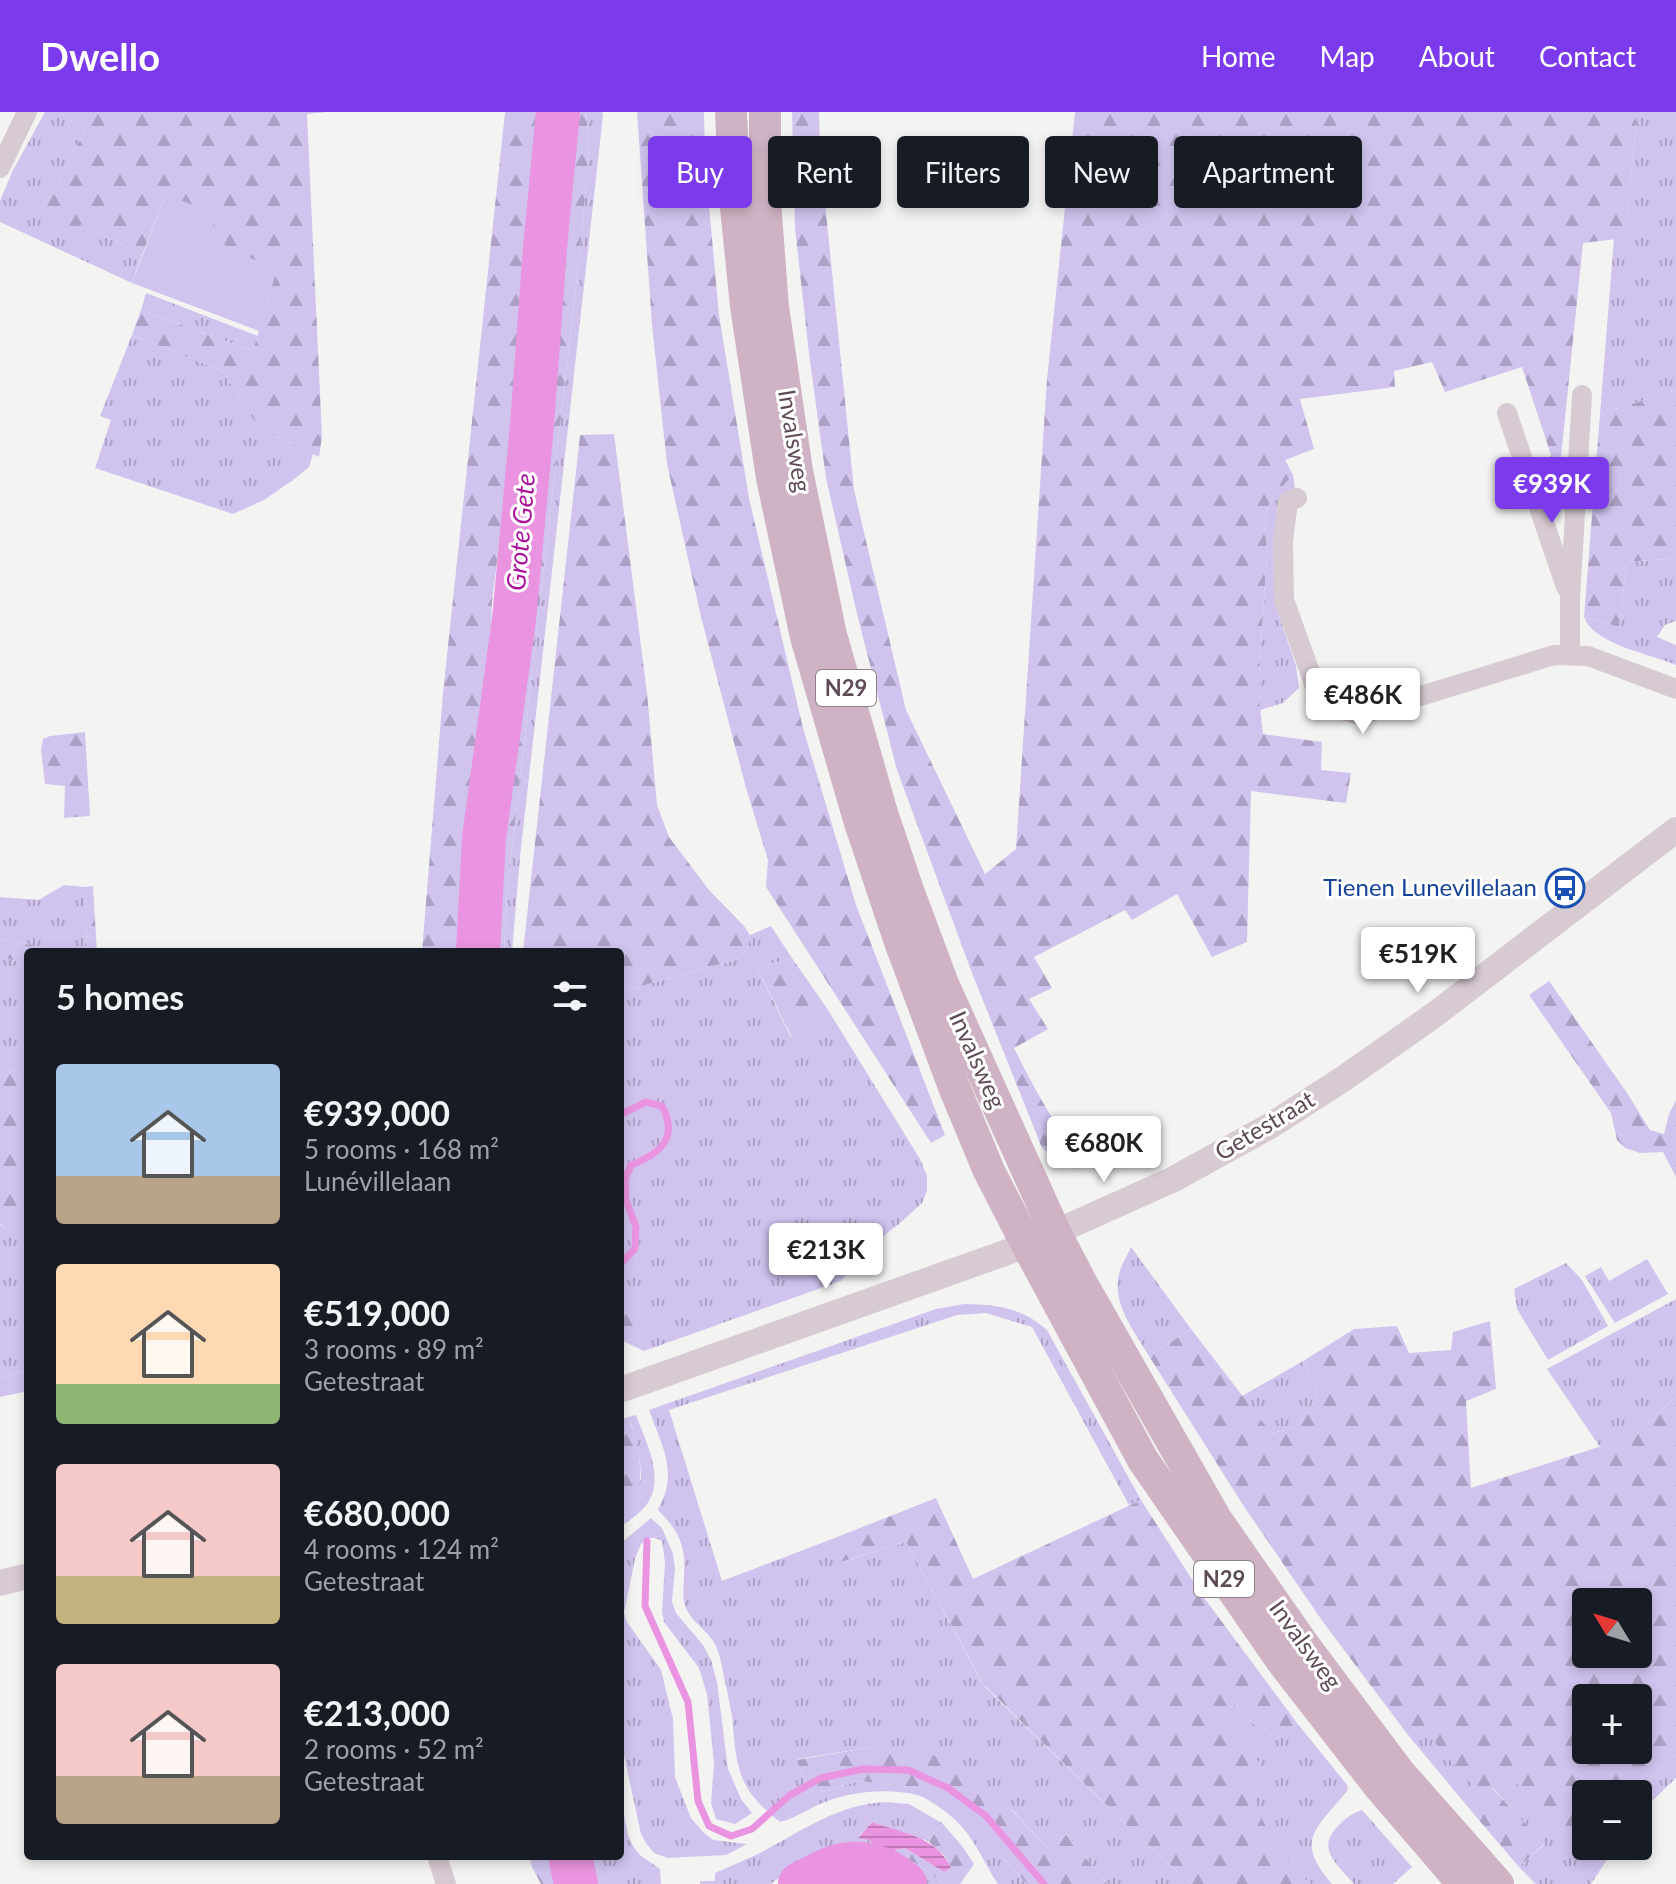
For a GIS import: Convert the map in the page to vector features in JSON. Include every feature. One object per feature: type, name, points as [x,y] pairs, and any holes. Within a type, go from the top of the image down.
[{"type":"main road","name":"Invalsweg","points":[[731,112],[735,198],[748,322],[772,478],[806,637],[860,823],[900,942],[989,1171],[1041,1238],[1082,1284],[1216,1519],[1301,1641],[1399,1772],[1498,1884]]},
{"type":"main road","name":"Invalsweg","points":[[765,112],[765,202],[773,307],[797,471],[831,635],[882,813],[913,904],[1041,1238],[1143,1460],[1281,1660],[1358,1760],[1463,1884]]},
{"type":"street","points":[[0,168],[27,112]]},
{"type":"street","points":[[1570,655],[1570,598],[1582,395]]},
{"type":"street","points":[[1507,413],[1570,598]]},
{"type":"street","points":[[1297,498],[1288,502],[1285,515],[1284,600],[1316,689],[1332,707],[1359,715],[1554,655],[1588,656],[1676,689]]},
{"type":"street","name":"Getestraat","points":[[624,1389],[1041,1238],[1172,1180],[1270,1126],[1343,1079],[1434,1015],[1676,830]]},
{"type":"street","points":[[0,1583],[24,1577]]},
{"type":"street","points":[[438,1860],[446,1884]]},
{"type":"green space","points":[[45,112],[58,112],[85,129],[58,185],[38,213],[81,224],[142,255],[132,283],[0,222],[0,201]]},
{"type":"green space","points":[[58,112],[327,112],[307,114],[322,437],[319,457],[264,431],[246,410],[223,371],[132,335],[141,310],[253,351],[276,271],[208,237],[166,194],[142,255],[81,224],[64,239],[44,226],[38,213],[58,185],[85,129]]},
{"type":"green space","points":[[505,112],[548,112],[542,199],[492,602],[489,679],[474,794],[460,948],[422,948],[443,693]]},
{"type":"green space","points":[[573,112],[586,112],[589,142],[583,223],[507,893],[504,948],[493,948],[531,520],[567,200]]},
{"type":"green space","points":[[586,112],[602,112],[512,948],[504,948],[507,893],[583,223],[589,142]]},
{"type":"green space","points":[[637,112],[704,112],[704,136],[648,136],[648,208],[709,208],[719,315],[749,498],[803,728],[856,905],[945,1135],[931,1143],[766,887],[768,860],[701,617],[667,464],[652,325]]},
{"type":"green space","points":[[792,112],[819,112],[820,136],[793,136]]},
{"type":"green space","points":[[1075,112],[1637,112],[1625,238],[1583,243],[1561,457],[1551,455],[1522,367],[1445,392],[1432,362],[1394,371],[1395,387],[1300,399],[1314,449],[1285,460],[1293,475],[1273,497],[1265,513],[1267,554],[1258,689],[1263,734],[1322,742],[1321,770],[1351,773],[1346,803],[1251,791],[1247,942],[1212,957],[1177,894],[1132,920],[1125,910],[1034,957],[1052,988],[1029,999],[1048,1029],[1014,1048],[1053,1119],[1083,1159],[1080,1167],[1075,1169],[1063,1165],[1042,1148],[972,973],[897,770],[826,478],[794,208],[826,208],[854,490],[906,710],[985,874],[1016,849],[1047,379],[1065,208],[1158,208],[1158,136],[1072,136]]},
{"type":"green space","points":[[1637,112],[1676,112],[1676,390],[1600,414],[1614,238],[1625,237]]},
{"type":"green space","points":[[166,194],[217,215],[209,237],[276,271],[259,331],[132,283]]},
{"type":"green space","points":[[146,293],[258,336],[253,351],[141,310]]},
{"type":"green space","points":[[132,335],[223,371],[246,410],[264,431],[313,454],[309,467],[264,500],[233,514],[95,468],[111,420],[100,416]]},
{"type":"green space","points":[[1676,390],[1676,558],[1627,562],[1619,627],[1584,617],[1600,414]]},
{"type":"green space","points":[[614,434],[647,693],[657,805],[669,837],[709,890],[750,935],[747,950],[735,960],[624,991],[624,948],[523,948],[580,435]]},
{"type":"green space","points":[[1551,455],[1561,457],[1559,478],[1554,486],[1546,487],[1541,484],[1537,474]]},
{"type":"green space","points":[[1293,475],[1296,495],[1280,502],[1277,508],[1279,616],[1296,666],[1299,688],[1283,703],[1260,710],[1258,689],[1267,554],[1265,513],[1273,497]]},
{"type":"green space","points":[[1676,558],[1676,621],[1665,625],[1657,637],[1676,645],[1676,665],[1611,642],[1590,627],[1584,617],[1619,627],[1627,562]]},
{"type":"green space","points":[[85,732],[90,816],[64,818],[65,786],[45,784],[41,750],[43,739]]},
{"type":"green space","points":[[64,885],[85,887],[87,948],[47,948],[0,939],[0,897],[39,900]]},
{"type":"green space","points":[[93,886],[97,948],[87,948],[85,887]]},
{"type":"green space","points":[[771,926],[792,958],[757,968],[791,1037],[828,1010],[920,1159],[927,1176],[927,1191],[922,1203],[874,1243],[841,1281],[644,1351],[624,1341],[657,1332],[642,1309],[631,1306],[624,1300],[624,991],[735,960],[747,950],[750,935]]},
{"type":"green space","points":[[0,939],[47,948],[24,948],[24,963],[0,957]]},
{"type":"green space","points":[[0,957],[24,963],[24,1073],[4,1069],[0,1076]]},
{"type":"green space","points":[[792,958],[828,1010],[792,1037],[757,968]]},
{"type":"green space","points":[[1549,981],[1650,1130],[1664,1134],[1676,1100],[1676,1177],[1663,1152],[1640,1153],[1625,1148],[1617,1140],[1611,1113],[1529,995]]},
{"type":"green space","points":[[4,1069],[24,1073],[24,1222],[10,1233],[0,1223],[0,1076]]},
{"type":"green space","points":[[24,1222],[24,1371],[0,1378],[0,1224],[10,1232]]},
{"type":"green space","points":[[1131,1247],[1191,1329],[1149,1356],[1125,1316],[1118,1294],[1120,1271]]},
{"type":"green space","points":[[1647,1259],[1668,1294],[1615,1323],[1585,1276],[1601,1267],[1609,1281]]},
{"type":"green space","points":[[1566,1263],[1582,1280],[1608,1326],[1548,1360],[1517,1309],[1514,1289]]},
{"type":"green space","points":[[1676,1299],[1676,1396],[1636,1435],[1600,1447],[1547,1369]]},
{"type":"green space","points":[[624,1300],[631,1306],[642,1309],[658,1332],[624,1341]]},
{"type":"green space","points":[[964,1304],[1018,1312],[1047,1330],[1141,1500],[1129,1505],[1032,1327],[986,1313],[957,1315],[669,1410],[722,1581],[832,1539],[842,1562],[906,1542],[984,1686],[1142,1840],[1192,1884],[1107,1884],[1066,1834],[1050,1850],[1012,1810],[872,1747],[798,1759],[812,1794],[860,1781],[925,1789],[965,1816],[1027,1884],[998,1884],[962,1827],[941,1808],[922,1797],[883,1791],[859,1793],[825,1802],[780,1822],[753,1796],[741,1774],[719,1654],[712,1639],[685,1606],[682,1547],[676,1532],[658,1510],[668,1476],[663,1447],[649,1410],[936,1309]]},
{"type":"green space","points":[[1490,1321],[1496,1389],[1466,1401],[1471,1488],[1636,1435],[1676,1396],[1676,1755],[1648,1780],[1572,1780],[1572,1844],[1506,1772],[1492,1788],[1544,1844],[1519,1867],[1478,1819],[1489,1809],[1483,1797],[1420,1726],[1408,1735],[1323,1622],[1243,1505],[1149,1356],[1191,1329],[1271,1433],[1296,1425],[1310,1408],[1317,1390],[1303,1361],[1354,1329],[1397,1326],[1409,1353],[1451,1350],[1453,1332]]},
{"type":"green space","points":[[1303,1361],[1317,1390],[1310,1408],[1296,1425],[1270,1433],[1242,1396]]},
{"type":"green space","points":[[24,1371],[24,1392],[0,1397],[0,1378]]},
{"type":"green space","points":[[636,1415],[650,1451],[655,1477],[649,1500],[641,1511],[624,1524],[624,1513],[631,1507],[641,1478],[628,1417]]},
{"type":"green space","points":[[628,1417],[635,1438],[640,1475],[636,1498],[624,1513],[624,1418]]},
{"type":"green space","points":[[936,1498],[973,1579],[1141,1500],[1202,1595],[1297,1723],[1271,1743],[1235,1704],[1223,1713],[1263,1768],[1253,1799],[1264,1824],[1283,1855],[1311,1884],[1192,1884],[1142,1840],[984,1685],[906,1542],[841,1562],[832,1539]]},
{"type":"green space","points":[[651,1518],[662,1528],[673,1554],[672,1602],[676,1613],[703,1645],[711,1660],[717,1682],[728,1769],[741,1799],[752,1813],[735,1824],[716,1819],[711,1803],[714,1764],[707,1694],[699,1668],[664,1622],[665,1563],[662,1541],[648,1538],[641,1544],[624,1613],[624,1541]]},
{"type":"green space","points":[[624,1613],[661,1670],[673,1719],[675,1777],[691,1818],[713,1840],[747,1844],[726,1855],[668,1858],[654,1853],[641,1834],[624,1755]]},
{"type":"green space","points":[[1235,1704],[1271,1743],[1297,1723],[1348,1786],[1319,1825],[1312,1845],[1320,1869],[1332,1884],[1311,1884],[1292,1867],[1268,1833],[1250,1794],[1223,1713]]},
{"type":"green space","points":[[1420,1725],[1483,1797],[1490,1809],[1478,1819],[1408,1735]]},
{"type":"green space","points":[[872,1747],[917,1748],[938,1757],[993,1791],[1050,1850],[1066,1834],[1107,1884],[1027,1884],[965,1816],[925,1789],[860,1781],[812,1794],[797,1760]]},
{"type":"green space","points":[[1676,1755],[1676,1778],[1652,1801],[1652,1780],[1648,1780]]},
{"type":"green space","points":[[1506,1771],[1572,1843],[1572,1860],[1607,1860],[1591,1884],[1536,1884],[1519,1867],[1544,1845],[1492,1787]]},
{"type":"green space","points":[[886,1802],[909,1804],[942,1823],[928,1841],[872,1822],[858,1837],[874,1844],[873,1851],[868,1854],[855,1850],[806,1861],[771,1884],[700,1884],[700,1881],[715,1881],[715,1873],[836,1813]]},
{"type":"green space","points":[[1362,1810],[1412,1867],[1393,1884],[1354,1884],[1331,1856],[1329,1841],[1332,1833],[1348,1817]]},
{"type":"green space","points":[[624,1814],[633,1846],[660,1869],[661,1884],[594,1884],[587,1860],[624,1860]]},
{"type":"green space","points":[[942,1823],[974,1864],[960,1884],[944,1884],[914,1862],[904,1862],[899,1867],[890,1859],[890,1854],[895,1850],[905,1848],[944,1872],[951,1868],[944,1855],[928,1841]]},
{"type":"green space","points":[[530,1860],[557,1860],[560,1884],[541,1884]]},
{"type":"green space","points":[[904,1861],[914,1862],[944,1884],[921,1884],[899,1867]]},
{"type":"shaded area","points":[[872,1822],[927,1842],[945,1857],[951,1868],[944,1872],[905,1848],[895,1850],[890,1859],[868,1854],[873,1851],[874,1844],[858,1838]]},
{"type":"waterway","name":"Grote Gete","points":[[478,948],[484,838],[514,619],[558,112]]},
{"type":"waterway","points":[[624,1113],[646,1102],[662,1106],[668,1127],[664,1143],[650,1156],[631,1165],[625,1179],[626,1200],[636,1227],[635,1249],[624,1260]]},
{"type":"waterway","points":[[647,1541],[645,1606],[688,1702],[698,1801],[709,1826],[731,1836],[752,1829],[790,1795],[821,1778],[863,1769],[908,1770],[948,1788],[986,1816],[1044,1884]]},
{"type":"waterway","name":"Grote Gete","points":[[571,1860],[576,1884]]},
{"type":"waterway","name":"Grote Gete","points":[[800,1884],[831,1869],[854,1864],[881,1869],[905,1884]]},
{"type":"place","name":"Tienen Lunevillelaan","points":[[1565,888]]}]
